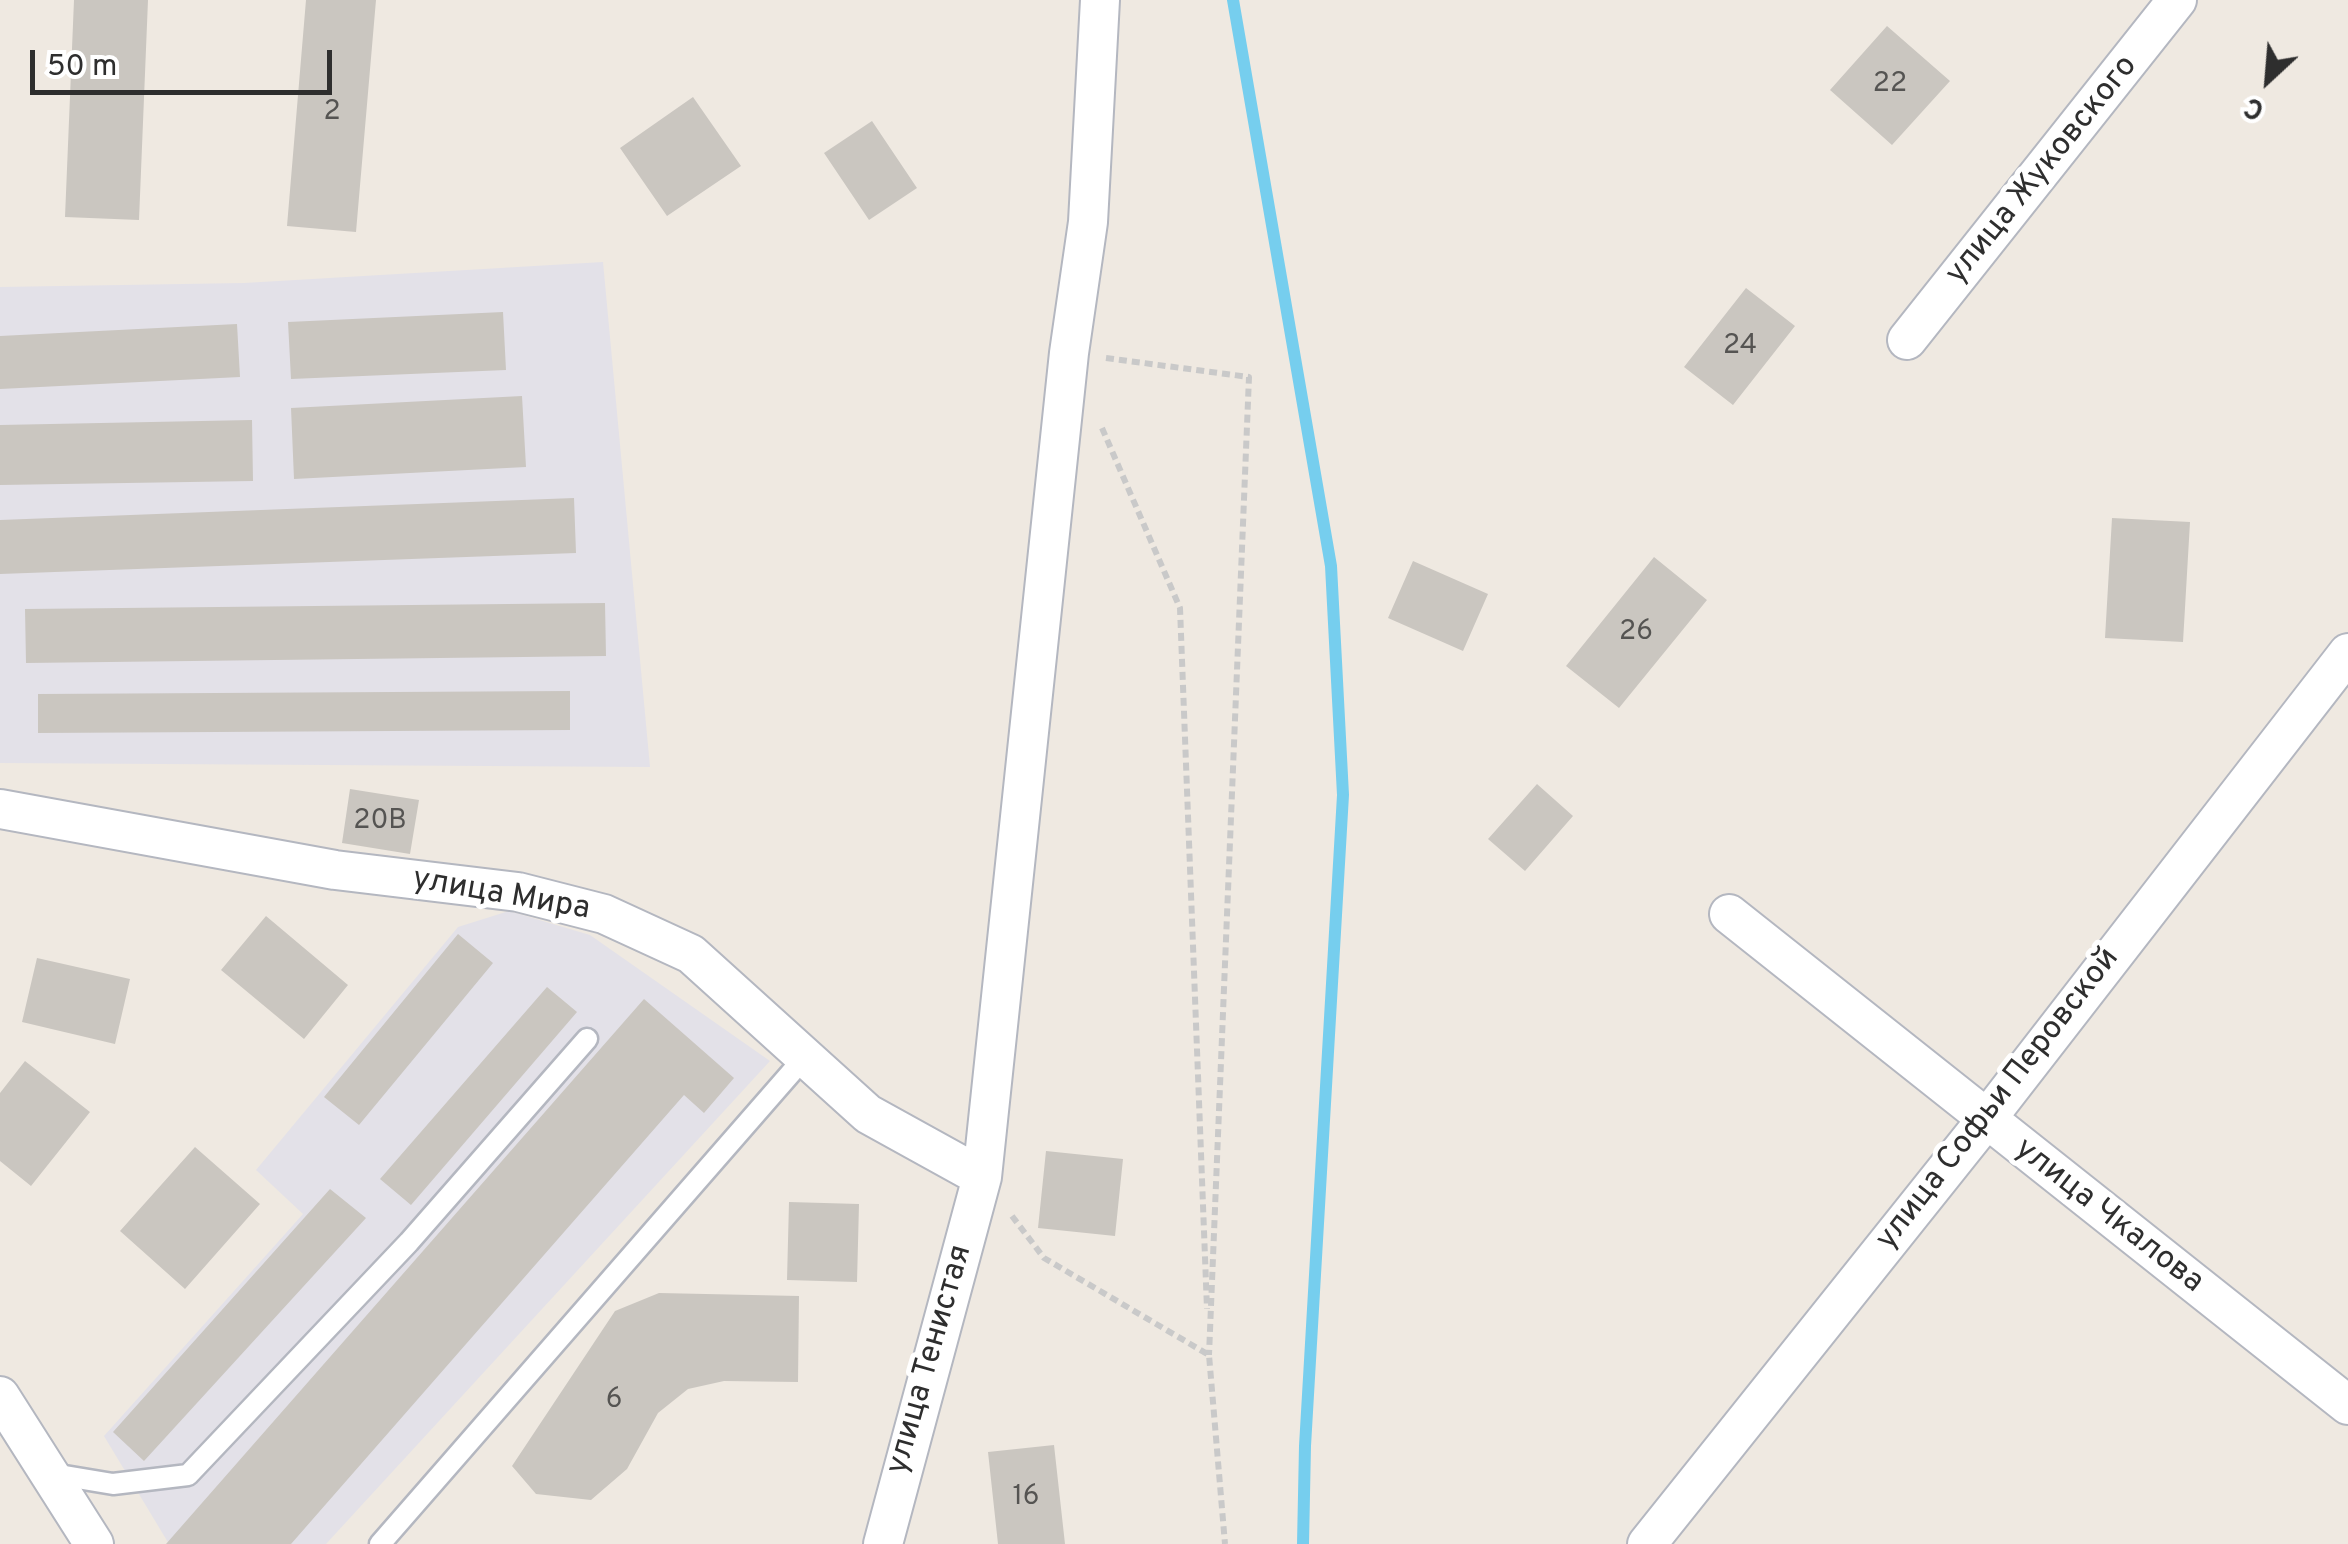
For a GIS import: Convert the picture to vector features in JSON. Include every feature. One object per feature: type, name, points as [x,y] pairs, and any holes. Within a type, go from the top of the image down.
[{"type":"street","name":"улица Тенистая","points":[[883,1544],[982,1176],[1069,353],[1088,222],[1100,0]]},
{"type":"street","name":"улица Жуковского","points":[[1907,340],[2177,0]]},
{"type":"street","name":"улица Софьи Перовской","points":[[1647,1544],[1985,1120],[2348,654]]},
{"type":"street","name":"улица Мира","points":[[0,809],[335,870],[518,892],[604,914],[691,954],[868,1114],[982,1176]]},
{"type":"street","name":"улица Чкалова","points":[[1729,914],[2348,1405]]},
{"type":"street","points":[[0,1396],[94,1544]]},
{"type":"street","points":[[0,1455],[46,1464]]},
{"type":"lane","points":[[46,1464],[113,1484],[188,1476],[408,1242],[587,1039]]},
{"type":"lane","points":[[380,1544],[804,1058]]},
{"type":"path","points":[[1069,353],[1250,376],[1209,1355]]},
{"type":"path","points":[[1101,426],[1180,608],[1209,1355],[1225,1544]]},
{"type":"path","points":[[982,1176],[1044,1258],[1209,1355]]},
{"type":"shaded area","points":[[603,262],[650,767],[0,763],[0,287],[244,283]]},
{"type":"shaded area","points":[[509,911],[590,935],[770,1061],[326,1544],[169,1544],[104,1436],[303,1214],[256,1170],[458,927]]},
{"type":"building","points":[[74,0],[148,0],[139,220],[65,217]]},
{"type":"building","points":[[306,0],[376,0],[356,232],[287,226]]},
{"type":"building","points":[[1887,26],[1950,81],[1892,145],[1830,90]]},
{"type":"building","points":[[693,97],[741,166],[667,216],[620,148]]},
{"type":"building","points":[[872,121],[917,188],[869,220],[824,153]]},
{"type":"building","points":[[1746,288],[1795,326],[1733,405],[1684,367]]},
{"type":"building","points":[[503,312],[506,370],[291,379],[288,322]]},
{"type":"building","points":[[237,324],[240,377],[0,389],[0,336]]},
{"type":"building","points":[[522,396],[526,467],[294,479],[291,408]]},
{"type":"building","points":[[252,420],[253,481],[0,485],[0,425]]},
{"type":"building","points":[[574,498],[576,553],[0,574],[0,520]]},
{"type":"building","points":[[2112,518],[2190,522],[2183,642],[2105,638]]},
{"type":"building","points":[[1654,557],[1707,600],[1619,708],[1566,666]]},
{"type":"building","points":[[1413,561],[1488,594],[1463,651],[1388,618]]},
{"type":"building","points":[[605,603],[606,656],[26,663],[25,609]]},
{"type":"building","points":[[570,691],[570,730],[38,733],[38,694]]},
{"type":"building","points":[[1537,784],[1573,816],[1525,871],[1488,839]]},
{"type":"building","points":[[350,789],[419,800],[410,854],[342,843]]},
{"type":"building","points":[[266,916],[348,985],[304,1039],[221,970]]},
{"type":"building","points":[[458,934],[493,963],[359,1125],[324,1097]]},
{"type":"building","points":[[37,958],[130,979],[115,1044],[22,1022]]},
{"type":"building","points":[[547,987],[577,1012],[411,1205],[380,1179]]},
{"type":"building","points":[[644,999],[734,1078],[704,1113],[684,1095],[291,1544],[166,1544]]},
{"type":"building","points":[[25,1061],[90,1112],[31,1186],[0,1161],[0,1093]]},
{"type":"building","points":[[195,1147],[260,1204],[185,1289],[120,1231]]},
{"type":"building","points":[[1046,1151],[1123,1159],[1115,1236],[1038,1228]]},
{"type":"building","points":[[330,1189],[366,1218],[144,1461],[113,1432]]},
{"type":"building","points":[[789,1202],[859,1204],[857,1282],[787,1280]]},
{"type":"building","points":[[659,1293],[799,1296],[798,1382],[724,1381],[688,1389],[658,1413],[627,1469],[591,1500],[536,1494],[512,1466],[615,1311]]},
{"type":"building","points":[[1054,1445],[1065,1544],[998,1544],[988,1452]]},
{"type":"waterway","points":[[1233,0],[1331,566],[1343,795],[1305,1446],[1303,1544]]}]
